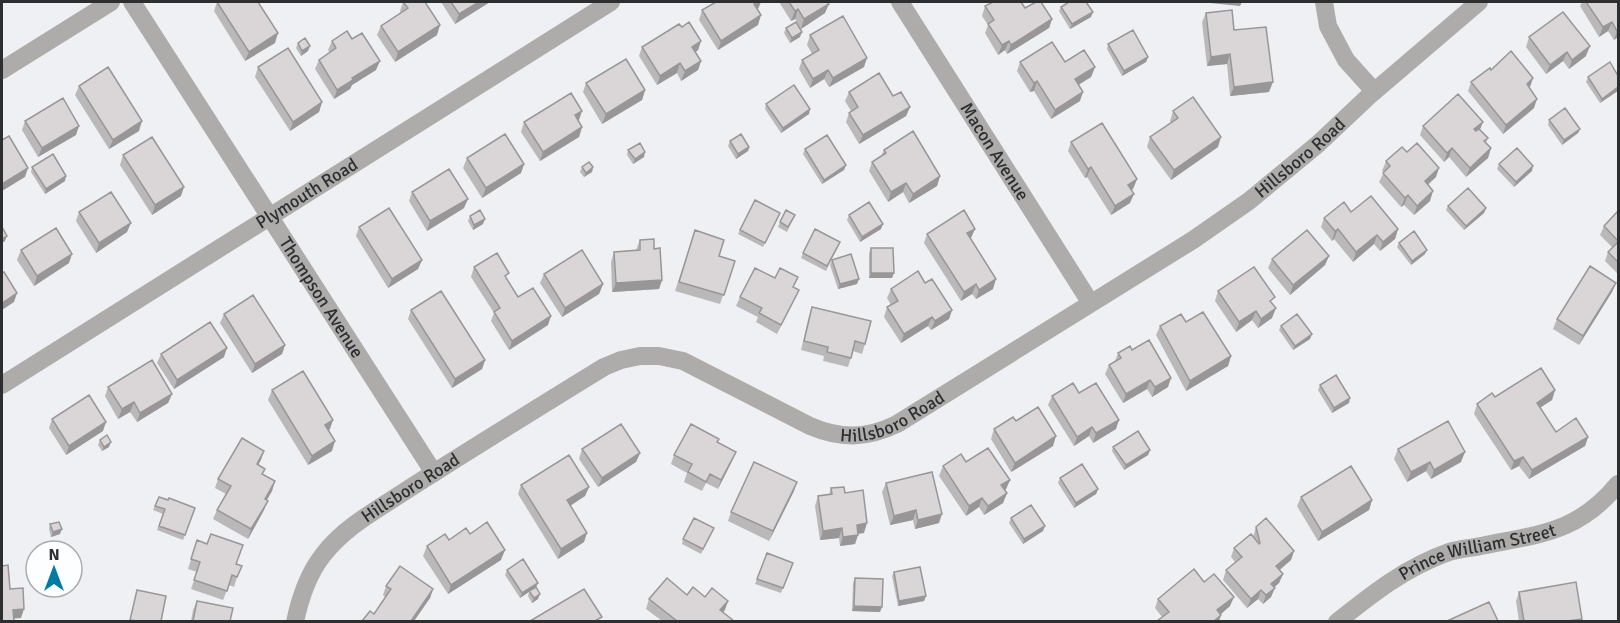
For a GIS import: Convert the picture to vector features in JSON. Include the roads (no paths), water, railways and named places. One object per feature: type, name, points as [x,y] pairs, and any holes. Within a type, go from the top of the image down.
[{"type":"street","points":[[2,70],[111,2]]},
{"type":"street","name":"Thompson Avenue","points":[[132,2],[434,473]]},
{"type":"street","name":"Plymouth Road","points":[[2,385],[611,2]]},
{"type":"street","name":"Macon Avenue","points":[[900,2],[1090,302]]},
{"type":"street","points":[[1324,2],[1328,26],[1346,60],[1374,91]]},
{"type":"street","name":"Hillsboro Road","points":[[295,621],[300,599],[314,569],[323,554],[338,538],[367,516],[434,473],[604,367],[621,360],[640,356],[659,356],[683,361],[826,433],[854,437],[886,429],[1193,240],[1249,201],[1318,144],[1374,91],[1479,2]]},
{"type":"street","name":"Prince William Street","points":[[1337,621],[1401,573],[1450,552],[1554,531],[1590,513],[1618,484]]}]
